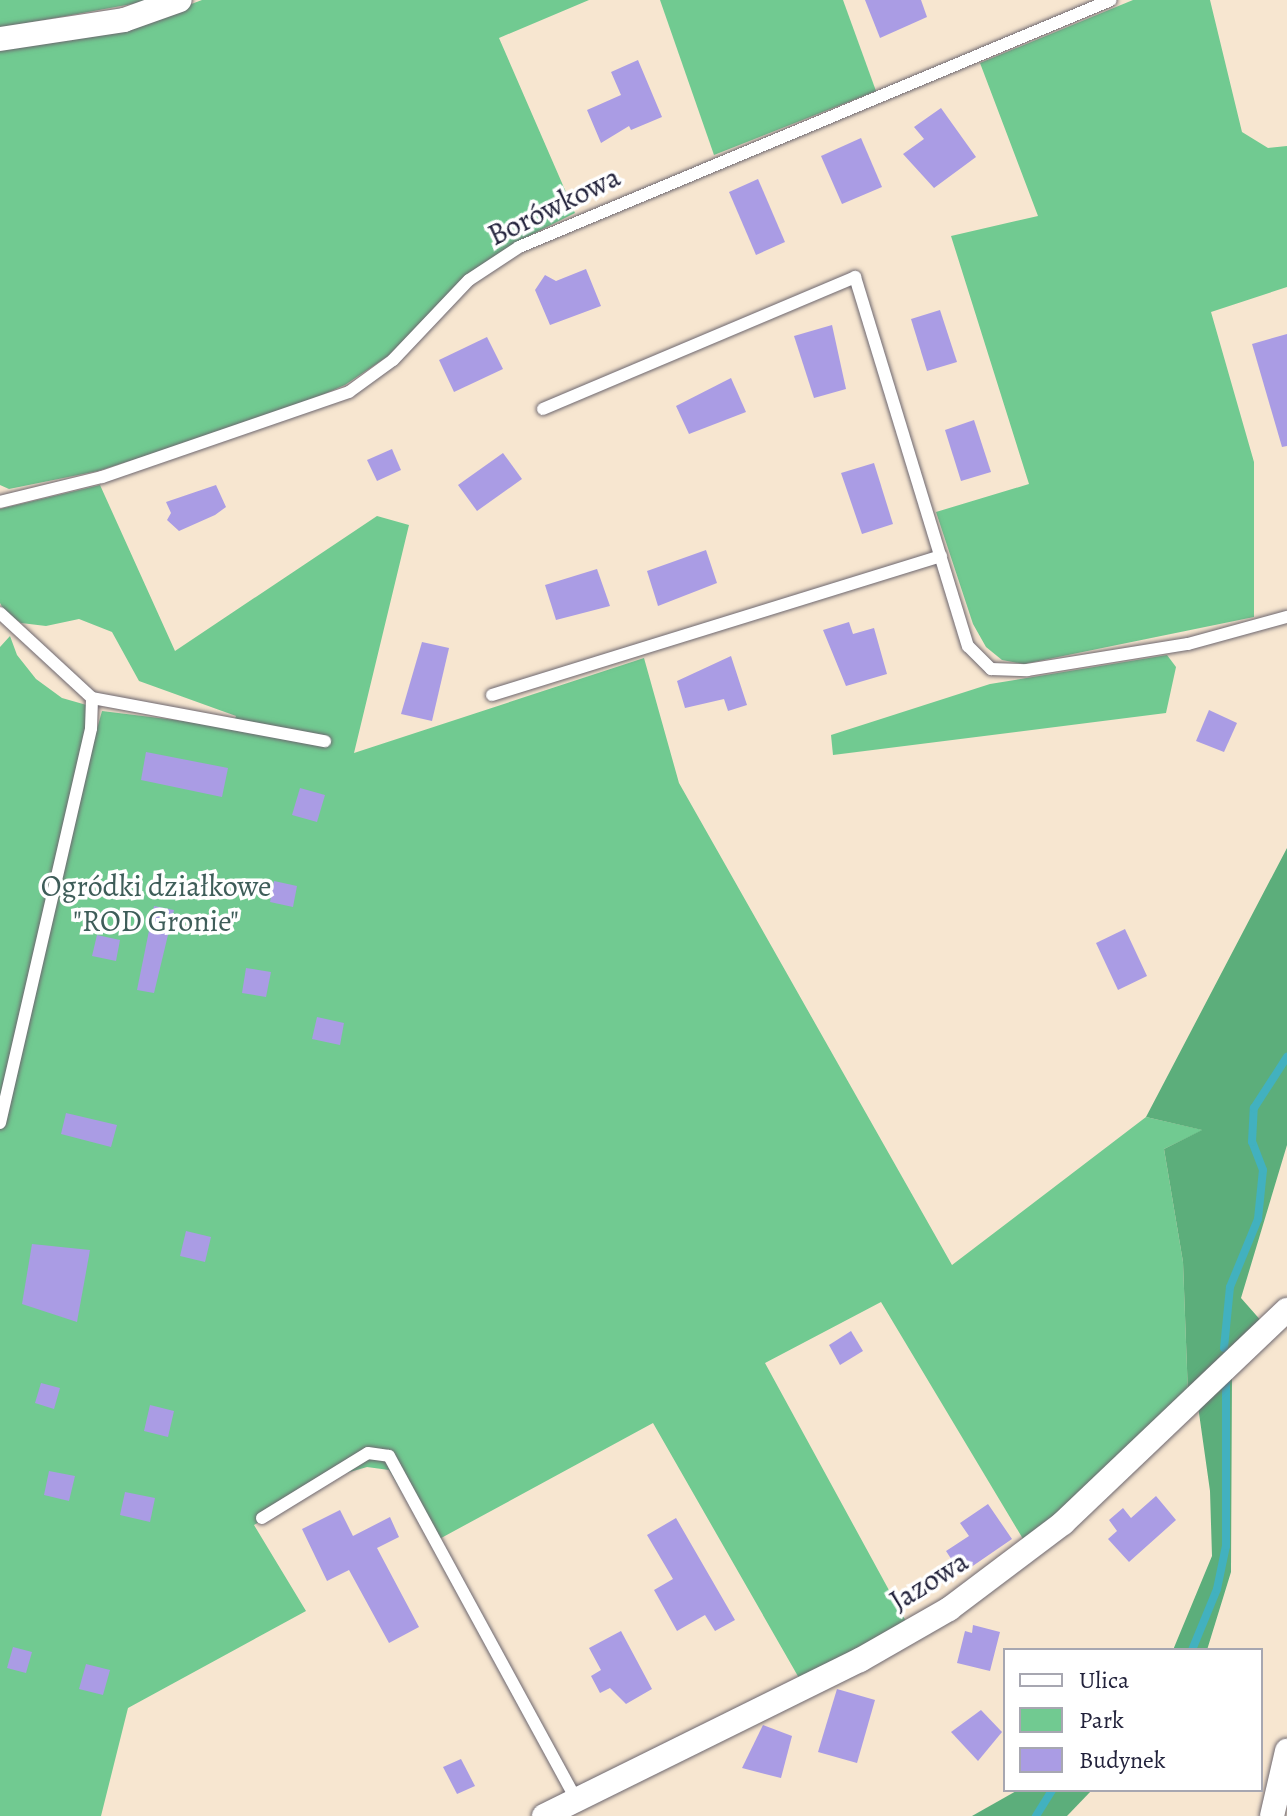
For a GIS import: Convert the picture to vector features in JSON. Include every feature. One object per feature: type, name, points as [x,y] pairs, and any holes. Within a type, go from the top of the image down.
[{"type":"street","points":[[0,39],[111,23],[180,0]]},
{"type":"street","name":"Jazowa","points":[[544,1816],[860,1660],[1024,1557],[1287,1310]]},
{"type":"street","points":[[1272,1816],[1287,1751]]},
{"type":"lane","name":"Borówkowa","points":[[0,502],[102,477],[349,392],[393,360],[469,280],[519,247],[1111,0]]},
{"type":"lane","points":[[543,409],[855,277],[968,646],[991,669],[1027,670],[1188,644],[1287,617]]},
{"type":"lane","points":[[492,695],[941,556]]},
{"type":"lane","points":[[0,613],[92,698],[325,741]]},
{"type":"lane","points":[[0,1123],[91,728],[92,698]]},
{"type":"lane","points":[[262,1518],[368,1453],[389,1456],[576,1799]]},
{"type":"green space","points":[[0,0],[154,0],[0,28]]},
{"type":"green space","points":[[202,0],[589,0],[499,38],[575,213],[515,243],[466,276],[388,356],[345,385],[278,414],[98,471],[9,489],[0,485],[0,50],[114,33]]},
{"type":"green space","points":[[660,0],[843,0],[876,91],[714,155]]},
{"type":"green space","points":[[1133,0],[1210,0],[1242,132],[1268,148],[1287,146],[1287,287],[1211,312],[1254,462],[1254,617],[1024,664],[1002,660],[986,647],[973,624],[936,512],[1029,484],[951,236],[1038,216],[980,63]]},
{"type":"green space","name":"Ogródki działkowe \"ROD Gronie\"","points":[[100,485],[175,651],[377,516],[409,525],[354,753],[644,658],[679,783],[952,1265],[1146,1117],[1203,1130],[1164,1149],[1183,1262],[1188,1395],[1026,1544],[881,1302],[765,1363],[908,1625],[799,1678],[653,1423],[432,1543],[389,1470],[367,1467],[343,1474],[254,1525],[306,1611],[128,1708],[101,1816],[0,1816],[0,647],[10,636],[17,655],[36,679],[62,698],[90,706],[85,727],[97,729],[102,711],[232,727],[236,716],[139,681],[112,632],[79,619],[46,626],[21,623],[5,612],[0,603],[0,509]]},
{"type":"green space","points":[[1167,655],[1176,667],[1166,713],[833,755],[831,735],[990,684]]},
{"type":"green space","points":[[1287,848],[1287,1145],[1241,1298],[1263,1323],[1188,1395],[1183,1262],[1164,1149],[1202,1130],[1146,1117]]},
{"type":"green space","points":[[1232,1372],[1231,1572],[1208,1648],[1174,1648],[1212,1556],[1210,1491],[1198,1406]]},
{"type":"green space","points":[[1014,1792],[1090,1792],[1067,1816],[972,1816]]},
{"type":"building","points":[[865,0],[921,0],[927,17],[880,38]]},
{"type":"building","points":[[638,60],[662,117],[631,130],[629,126],[601,143],[587,110],[621,95],[611,72]]},
{"type":"building","points":[[941,108],[976,157],[934,188],[903,154],[924,139],[914,127]]},
{"type":"building","points":[[861,138],[882,187],[842,204],[821,156]]},
{"type":"building","points":[[758,179],[785,242],[756,255],[729,192]]},
{"type":"building","points":[[586,269],[601,306],[550,325],[535,290],[545,275],[556,281]]},
{"type":"building","points":[[940,310],[957,362],[927,371],[911,319]]},
{"type":"building","points":[[832,325],[846,389],[814,398],[794,336]]},
{"type":"building","points":[[1287,334],[1287,446],[1282,447],[1252,344]]},
{"type":"building","points":[[487,337],[503,369],[454,392],[439,360]]},
{"type":"building","points":[[731,378],[746,412],[689,434],[676,406]]},
{"type":"building","points":[[974,420],[991,472],[961,481],[945,430]]},
{"type":"building","points":[[392,449],[401,470],[377,481],[367,460]]},
{"type":"building","points":[[503,453],[522,479],[477,511],[458,485]]},
{"type":"building","points":[[874,463],[893,524],[862,534],[841,473]]},
{"type":"building","points":[[216,485],[226,507],[215,515],[179,531],[167,520],[171,513],[166,502]]},
{"type":"building","points":[[706,550],[717,583],[658,606],[647,571]]},
{"type":"building","points":[[597,569],[610,606],[556,620],[545,585]]},
{"type":"building","points":[[849,622],[853,634],[874,628],[887,674],[846,686],[823,630]]},
{"type":"building","points":[[422,642],[449,648],[432,721],[401,714]]},
{"type":"building","points":[[731,656],[747,705],[728,711],[724,699],[685,708],[677,681]]},
{"type":"building","points":[[1209,710],[1237,723],[1224,752],[1196,741]]},
{"type":"building","points":[[146,752],[228,768],[222,797],[141,780]]},
{"type":"building","points":[[300,788],[325,795],[317,822],[292,815]]},
{"type":"building","points":[[274,881],[297,886],[293,907],[270,902]]},
{"type":"building","points":[[154,906],[174,910],[154,993],[137,990]]},
{"type":"building","points":[[1125,929],[1147,976],[1118,990],[1096,943]]},
{"type":"building","points":[[97,935],[120,940],[116,961],[92,956]]},
{"type":"building","points":[[246,968],[271,972],[266,997],[242,993]]},
{"type":"building","points":[[317,1017],[344,1023],[340,1045],[312,1039]]},
{"type":"building","points":[[66,1113],[117,1125],[111,1147],[61,1134]]},
{"type":"building","points":[[186,1231],[211,1237],[205,1262],[180,1256]]},
{"type":"building","points":[[32,1244],[90,1250],[77,1322],[22,1304]]},
{"type":"building","points":[[851,1331],[863,1351],[840,1365],[829,1345]]},
{"type":"building","points":[[41,1383],[60,1388],[54,1409],[35,1403]]},
{"type":"building","points":[[150,1405],[174,1411],[168,1437],[144,1431]]},
{"type":"building","points":[[49,1471],[75,1476],[69,1501],[44,1495]]},
{"type":"building","points":[[125,1492],[155,1498],[150,1522],[120,1515]]},
{"type":"building","points":[[1156,1496],[1176,1520],[1129,1562],[1108,1539],[1117,1531],[1109,1520],[1123,1508],[1131,1518]]},
{"type":"building","points":[[988,1504],[1012,1539],[961,1574],[946,1551],[969,1536],[960,1523]]},
{"type":"building","points":[[340,1510],[353,1536],[390,1517],[399,1537],[377,1548],[419,1627],[389,1643],[349,1570],[327,1581],[302,1529]]},
{"type":"building","points":[[676,1518],[735,1620],[715,1631],[705,1615],[677,1631],[654,1590],[673,1579],[647,1535]]},
{"type":"building","points":[[973,1625],[1000,1632],[990,1671],[957,1663],[965,1631],[972,1633]]},
{"type":"building","points":[[621,1631],[652,1689],[626,1704],[610,1688],[600,1693],[591,1676],[601,1670],[589,1648]]},
{"type":"building","points":[[13,1647],[32,1652],[26,1673],[7,1668]]},
{"type":"building","points":[[86,1664],[110,1670],[103,1695],[79,1689]]},
{"type":"building","points":[[837,1689],[875,1700],[857,1763],[818,1752]]},
{"type":"building","points":[[981,1710],[1002,1732],[978,1761],[951,1732]]},
{"type":"building","points":[[763,1725],[792,1736],[781,1778],[742,1768]]},
{"type":"building","points":[[461,1759],[475,1786],[457,1794],[443,1767]]},
{"type":"waterway","points":[[1224,1348],[1230,1287],[1258,1219],[1263,1170],[1252,1142],[1254,1108],[1287,1057]]},
{"type":"waterway","points":[[1193,1648],[1217,1589],[1226,1546],[1226,1379]]},
{"type":"waterway","points":[[1036,1816],[1051,1792]]}]
